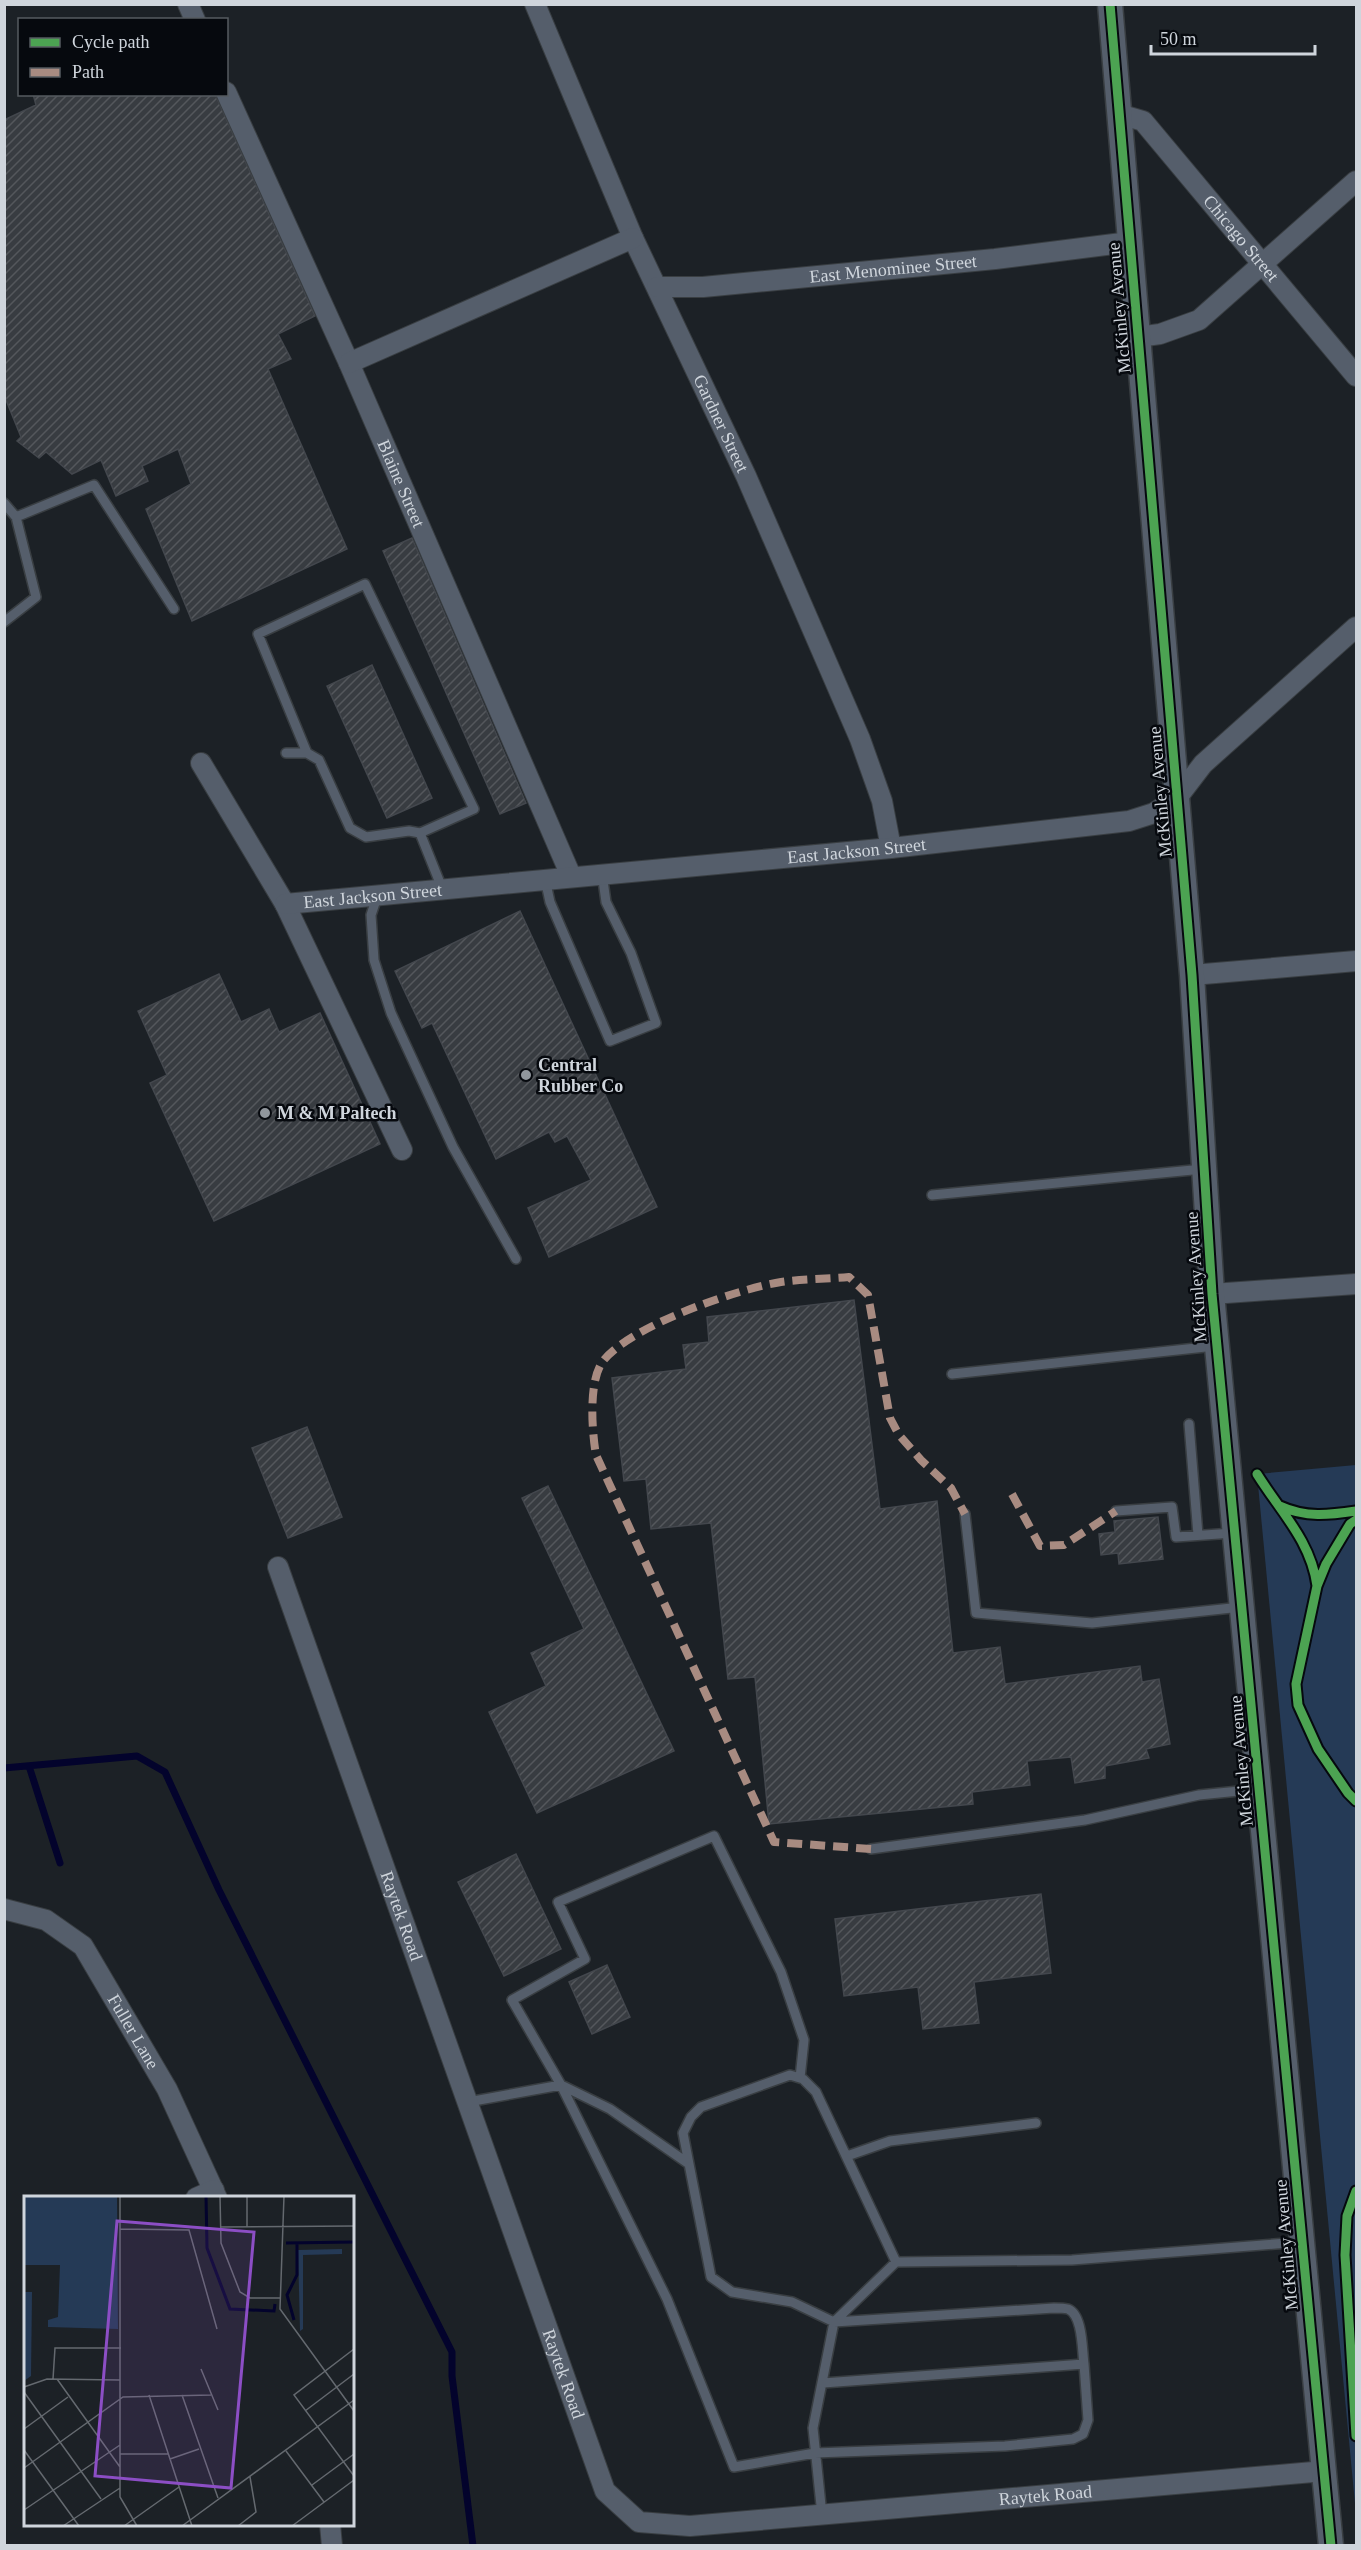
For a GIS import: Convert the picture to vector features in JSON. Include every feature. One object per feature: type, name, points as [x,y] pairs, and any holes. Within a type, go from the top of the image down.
[{"type":"street","points":[[188,4],[194,18]]},
{"type":"street","name":"Gardner Street","points":[[535,4],[633,238],[746,476],[860,739],[882,801],[891,848]]},
{"type":"street","name":"McKinley Avenue","points":[[1110,4],[1192,975],[1206,1169],[1212,1294],[1331,2546]]},
{"type":"street","name":"Blaine Street","points":[[228,96],[349,363],[571,876]]},
{"type":"street","name":"Chicago Street","points":[[1119,114],[1143,121],[1356,376]]},
{"type":"street","points":[[1138,337],[1160,334],[1199,320],[1356,181]]},
{"type":"street","points":[[349,363],[633,238]]},
{"type":"street","name":"East Menominee Street","points":[[657,287],[703,287],[995,259],[1130,242]]},
{"type":"street","name":"East Jackson Street","points":[[285,904],[891,848],[1129,821],[1154,813],[1177,798],[1203,764],[1356,627]]},
{"type":"street","points":[[201,763],[285,904],[402,1150]]},
{"type":"street","points":[[1192,975],[1356,961]]},
{"type":"street","points":[[1212,1294],[1356,1284]]},
{"type":"street","name":"Raytek Road","points":[[278,1567],[605,2491],[639,2522],[690,2526],[1325,2472]]},
{"type":"street","name":"Fuller Lane","points":[[4,1909],[46,1920],[83,1946],[167,2089],[209,2195]]},
{"type":"street","points":[[330,2526],[332,2546]]},
{"type":"lane","points":[[16,517],[94,485],[174,609]]},
{"type":"lane","points":[[4,503],[16,517],[36,597],[4,622]]},
{"type":"lane","points":[[286,753],[307,753],[319,760],[350,828],[366,837],[409,831],[420,833],[474,808],[365,584],[258,634],[307,753]]},
{"type":"lane","points":[[420,833],[442,888]]},
{"type":"lane","points":[[545,879],[550,902],[610,1041],[656,1023],[631,953],[606,902],[602,873]]},
{"type":"lane","points":[[378,894],[371,915],[374,960],[392,1013],[453,1147],[516,1259]]},
{"type":"lane","points":[[932,1195],[1206,1169]]},
{"type":"lane","points":[[952,1374],[1218,1346]]},
{"type":"lane","points":[[1189,1424],[1198,1535]]},
{"type":"lane","points":[[1116,1511],[1172,1507],[1176,1537],[1235,1533]]},
{"type":"lane","points":[[965,1514],[976,1613],[1092,1623],[1243,1607]]},
{"type":"lane","points":[[871,1849],[1085,1820],[1199,1796],[1260,1789]]},
{"type":"lane","points":[[800,2078],[804,2040],[781,1972],[714,1836],[558,1902],[585,1959],[512,2000],[561,2085],[667,2299],[734,2467],[815,2453],[1005,2446],[1073,2439],[1083,2434],[1088,2420],[1084,2364],[1078,2325],[1074,2314],[1069,2309],[1054,2308],[834,2322],[792,2302],[732,2292],[711,2277],[683,2133],[691,2117],[701,2107],[790,2075],[800,2078],[816,2092],[896,2262]]},
{"type":"lane","points":[[468,2102],[561,2085],[610,2109],[689,2164]]},
{"type":"lane","points":[[847,2156],[890,2141],[1036,2123]]},
{"type":"lane","points":[[822,2515],[813,2428],[834,2322],[896,2262],[1072,2260],[1303,2242]]},
{"type":"lane","points":[[823,2383],[1084,2364]]},
{"type":"shaded area","points":[[1356,1465],[1356,2514],[1257,1474]]},
{"type":"building","points":[[34,96],[216,96],[315,316],[278,334],[291,359],[268,369],[347,549],[192,621],[146,509],[191,484],[178,449],[142,466],[148,481],[116,496],[101,460],[72,474],[46,452],[39,458],[17,441],[21,437],[4,395],[4,120],[36,105]]},
{"type":"building","points":[[412,538],[526,803],[500,814],[383,551]]},
{"type":"building","points":[[372,665],[432,798],[387,818],[327,686]]},
{"type":"building","name":"Central Rubber Co","points":[[520,911],[657,1207],[549,1257],[528,1208],[591,1180],[567,1136],[555,1142],[549,1132],[496,1159],[432,1023],[422,1028],[395,971]]},
{"type":"building","name":"M & M Paltech","points":[[219,974],[241,1022],[269,1009],[279,1032],[320,1013],[380,1144],[214,1221],[150,1083],[167,1075],[138,1011]]},
{"type":"building","points":[[854,1300],[880,1509],[937,1501],[953,1653],[1000,1647],[1005,1684],[1140,1666],[1142,1682],[1159,1679],[1170,1744],[1146,1749],[1149,1758],[1105,1766],[1105,1778],[1075,1783],[1071,1757],[1027,1761],[1030,1785],[972,1792],[973,1804],[769,1824],[755,1677],[728,1679],[711,1523],[651,1529],[646,1479],[624,1481],[612,1378],[686,1369],[683,1345],[709,1342],[707,1317]]},
{"type":"building","points":[[307,1427],[342,1517],[288,1538],[252,1448]]},
{"type":"building","points":[[548,1486],[674,1751],[537,1813],[489,1712],[546,1686],[531,1653],[584,1629],[522,1498]]},
{"type":"building","points":[[1158,1517],[1163,1559],[1119,1564],[1118,1553],[1101,1555],[1099,1534],[1115,1532],[1114,1521]]},
{"type":"building","points":[[516,1854],[561,1949],[504,1976],[458,1882]]},
{"type":"building","points":[[1041,1894],[1051,1973],[974,1982],[979,2023],[923,2029],[918,1987],[844,1996],[835,1919]]},
{"type":"building","points":[[607,1965],[630,2017],[592,2034],[569,1982]]},
{"type":"waterway","points":[[4,1768],[137,1756],[165,1772],[219,1890],[452,2352],[452,2376],[473,2546]]},
{"type":"waterway","points":[[29,1766],[60,1863]]},
{"type":"marked path","points":[[871,1849],[774,1842],[596,1455],[592,1407],[598,1370],[603,1361],[617,1348],[636,1335],[660,1322],[712,1301],[781,1282],[849,1277],[868,1295],[890,1418],[899,1435],[921,1460],[951,1488],[965,1514]]},
{"type":"marked path","points":[[1012,1494],[1040,1546],[1064,1545],[1116,1511]]},
{"type":"cycle path","points":[[1110,4],[1192,975],[1212,1294],[1331,2546]]},
{"type":"cycle path","points":[[1257,1474],[1301,1541],[1314,1570],[1317,1586]]},
{"type":"cycle path","points":[[1280,1506],[1308,1514],[1356,1511]]},
{"type":"cycle path","points":[[1356,1520],[1350,1524],[1326,1564],[1317,1586],[1296,1684],[1298,1705],[1318,1749],[1356,1801]]},
{"type":"cycle path","points":[[1356,2191],[1347,2216],[1345,2255],[1356,2436]]},
{"type":"place","name":"Central Rubber Co","points":[[526,1075]]},
{"type":"place","name":"M & M Paltech","points":[[265,1113]]}]
